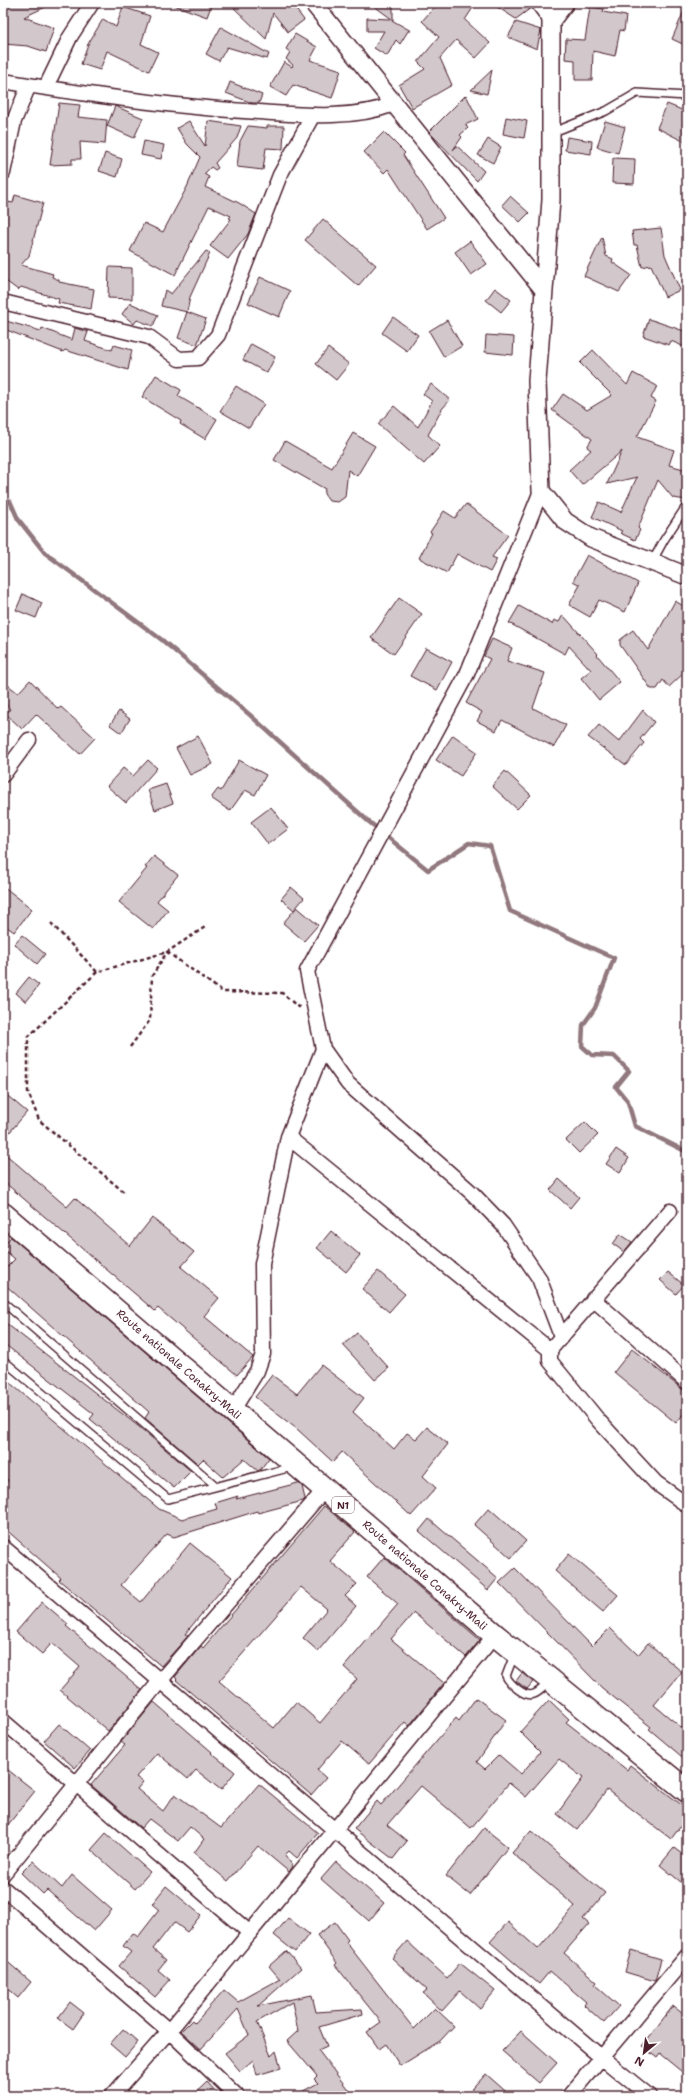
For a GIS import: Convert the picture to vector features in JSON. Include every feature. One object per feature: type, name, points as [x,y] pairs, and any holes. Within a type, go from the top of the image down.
[{"type":"highway","name":"Route nationale Conakry-Mali","points":[[3,1214],[516,1652],[687,1791]]},
{"type":"street","points":[[46,87],[70,37],[92,3]]},
{"type":"street","points":[[313,3],[544,290]]},
{"type":"street","points":[[538,3],[551,21],[551,200],[537,381],[541,491],[467,674],[306,971],[323,1049],[348,1084],[472,1193],[503,1226],[539,1278],[561,1336]]},
{"type":"street","points":[[551,21],[565,3]]},
{"type":"street","points":[[3,80],[29,85],[196,108],[313,115],[377,110],[394,104]]},
{"type":"street","points":[[3,173],[14,121],[29,85]]},
{"type":"street","points":[[3,302],[149,337],[179,359],[198,358],[218,335],[280,175],[313,115]]},
{"type":"street","points":[[541,491],[566,521],[591,538],[687,576]]},
{"type":"street","points":[[3,775],[29,740]]},
{"type":"street","points":[[233,1410],[257,1370],[263,1354],[262,1264],[288,1137],[323,1049]]},
{"type":"street","points":[[288,1137],[550,1350]]},
{"type":"street","points":[[670,1211],[561,1336],[550,1350],[550,1360],[598,1420],[656,1483],[687,1505]]},
{"type":"street","points":[[593,1299],[687,1382]]},
{"type":"street","points":[[3,1874],[160,1681],[325,1489]]},
{"type":"street","points":[[3,1547],[601,2057],[649,2096]]},
{"type":"street","points":[[112,2096],[169,2031],[496,1635]]},
{"type":"street","points":[[3,1721],[250,1933]]},
{"type":"street","points":[[3,1888],[169,2031],[237,2096]]},
{"type":"street","points":[[569,2096],[687,1956]]},
{"type":"lane","points":[[551,133],[606,111],[636,93],[687,96]]},
{"type":"lane","points":[[652,562],[664,540],[686,508]]},
{"type":"lane","points":[[3,1302],[216,1486]]},
{"type":"lane","points":[[3,1360],[168,1498],[298,1466]]},
{"type":"path","points":[[51,923],[97,972]]},
{"type":"path","points":[[125,1193],[39,1120],[28,1092],[28,1038],[97,972],[167,952],[205,927]]},
{"type":"path","points":[[167,952],[223,992],[282,993],[298,1007],[314,1006]]},
{"type":"path","points":[[130,1047],[150,1020],[152,976],[167,952]]},
{"type":"building","points":[[3,3],[54,3],[24,17],[54,28],[46,52],[28,46],[3,44]]},
{"type":"building","points":[[174,3],[212,3],[207,17],[174,5]]},
{"type":"building","points":[[229,3],[291,3],[304,20],[288,32],[273,13],[266,39]]},
{"type":"building","points":[[370,3],[393,3],[393,20]]},
{"type":"building","points":[[438,3],[476,3],[465,20],[490,43],[476,58],[456,40],[440,58],[452,85],[412,108],[399,85],[425,69],[418,62],[439,37],[422,21]]},
{"type":"building","points":[[491,3],[530,3],[531,8],[516,19]]},
{"type":"building","points":[[687,4],[687,46],[672,39]]},
{"type":"building","points":[[123,7],[150,16],[141,44],[158,52],[149,71],[107,51],[100,70],[81,64],[88,44],[103,19],[116,27]]},
{"type":"building","points":[[590,7],[604,9],[603,12],[626,16],[624,31],[620,30],[615,56],[593,51],[592,80],[575,80],[575,60],[565,59],[566,39],[585,40]]},
{"type":"building","points":[[367,18],[390,19],[411,31],[408,31],[400,44],[396,40],[387,56],[374,48],[384,31],[367,31]]},
{"type":"building","points":[[516,22],[541,30],[537,49],[508,37]]},
{"type":"building","points":[[221,27],[269,54],[267,59],[227,47],[219,61],[206,54]]},
{"type":"building","points":[[295,34],[317,47],[310,60],[341,70],[332,98],[293,85],[286,96],[270,87],[284,62],[292,67],[293,65],[286,59],[290,52],[286,49]]},
{"type":"building","points":[[492,70],[487,94],[471,90]]},
{"type":"building","points":[[230,82],[262,95],[259,103],[252,103],[226,93]]},
{"type":"building","points":[[466,95],[478,119],[465,125],[468,128],[460,135],[462,137],[453,150],[457,146],[484,171],[477,181],[429,132]]},
{"type":"building","points":[[59,103],[80,105],[78,117],[107,120],[105,144],[80,142],[81,159],[72,159],[72,164],[50,165]]},
{"type":"building","points":[[667,104],[687,112],[687,143],[657,128]]},
{"type":"building","points":[[115,106],[143,118],[134,138],[107,126]]},
{"type":"building","points":[[506,117],[527,121],[524,138],[503,134]]},
{"type":"building","points":[[189,121],[205,146],[208,121],[241,126],[237,138],[215,163],[218,168],[215,170],[211,167],[204,174],[209,177],[205,187],[239,203],[256,214],[248,234],[228,259],[210,246],[231,219],[229,218],[231,216],[209,206],[175,275],[130,251],[144,223],[163,232],[187,187],[200,157],[187,144],[177,128]]},
{"type":"building","points":[[605,121],[625,127],[618,153],[597,147]]},
{"type":"building","points":[[248,126],[267,128],[267,126],[284,126],[283,149],[266,148],[263,170],[237,167],[240,141]]},
{"type":"building","points":[[384,132],[405,153],[403,155],[444,218],[427,229],[388,169],[384,173],[364,152]]},
{"type":"building","points":[[567,137],[592,141],[591,154],[565,150]]},
{"type":"building","points":[[488,139],[501,147],[493,163],[478,155]]},
{"type":"building","points":[[144,141],[164,145],[161,159],[141,155]]},
{"type":"building","points":[[105,153],[122,159],[117,177],[99,171]]},
{"type":"building","points":[[613,158],[635,159],[634,184],[612,183]]},
{"type":"building","points":[[15,195],[43,203],[29,256],[21,265],[53,274],[52,277],[59,280],[59,282],[94,289],[91,309],[58,303],[59,299],[21,287],[18,290],[3,279],[3,222],[8,202],[13,203]]},
{"type":"building","points":[[510,196],[529,213],[520,222],[502,205]]},
{"type":"building","points":[[323,219],[376,265],[358,286],[305,240]]},
{"type":"building","points":[[661,228],[665,255],[680,290],[665,297],[651,265],[642,267],[637,245],[634,245],[632,231]]},
{"type":"building","points":[[602,237],[606,256],[613,259],[612,262],[631,275],[619,292],[584,276]]},
{"type":"building","points":[[470,241],[487,264],[471,275],[455,252]]},
{"type":"building","points":[[206,251],[210,253],[190,297],[187,312],[161,306],[165,290],[171,294]]},
{"type":"building","points":[[109,267],[132,268],[132,299],[108,298]]},
{"type":"building","points":[[260,277],[290,291],[279,317],[248,303]]},
{"type":"building","points":[[495,288],[511,300],[501,312],[486,300]]},
{"type":"building","points":[[130,303],[158,315],[153,326],[137,320],[134,324],[122,314]]},
{"type":"building","points":[[187,312],[206,319],[197,345],[178,338]]},
{"type":"building","points":[[393,317],[418,335],[407,351],[382,333]]},
{"type":"building","points":[[649,319],[687,332],[687,348],[671,341],[669,345],[643,336]]},
{"type":"building","points":[[447,320],[462,346],[444,357],[429,331]]},
{"type":"building","points":[[6,321],[41,331],[42,328],[72,340],[75,328],[88,332],[85,341],[112,350],[114,345],[132,350],[128,370],[65,350],[63,352],[4,329]]},
{"type":"building","points":[[486,335],[514,337],[513,355],[485,352]]},
{"type":"building","points":[[251,344],[275,357],[267,373],[243,360]]},
{"type":"building","points":[[328,348],[349,364],[336,380],[316,364]]},
{"type":"building","points":[[593,350],[627,385],[633,373],[657,386],[651,398],[656,401],[637,437],[674,450],[669,465],[687,470],[687,500],[673,498],[658,480],[638,528],[640,530],[635,540],[620,533],[622,531],[592,517],[599,502],[621,512],[637,477],[607,484],[622,451],[582,485],[569,470],[591,450],[587,447],[592,439],[552,410],[563,394],[587,410],[612,395],[580,363]]},
{"type":"building","points":[[156,375],[181,390],[178,396],[217,419],[205,439],[180,424],[181,421],[142,397]]},
{"type":"building","points":[[431,384],[450,400],[442,409],[428,435],[440,446],[424,464],[378,424],[394,406],[418,427],[432,401],[423,394]]},
{"type":"building","points":[[236,386],[264,404],[249,428],[220,411]]},
{"type":"building","points":[[353,433],[375,446],[357,476],[348,470],[345,497],[338,502],[329,501],[324,494],[325,489],[274,460],[285,441],[332,468]]},
{"type":"building","points":[[466,504],[508,535],[492,557],[497,559],[490,572],[457,554],[447,573],[419,558],[432,533],[430,532],[444,511],[455,518]]},
{"type":"building","points":[[587,555],[638,583],[625,612],[599,600],[590,617],[569,605],[580,585],[573,581]]},
{"type":"building","points":[[23,594],[42,603],[36,618],[16,610]]},
{"type":"building","points":[[399,598],[422,614],[394,654],[371,638]]},
{"type":"building","points":[[675,601],[687,608],[687,670],[669,687],[663,680],[657,689],[651,689],[620,645],[620,640],[633,630],[648,650]]},
{"type":"building","points":[[519,606],[552,624],[554,620],[559,622],[563,615],[598,654],[597,655],[620,682],[599,700],[581,678],[591,670],[569,646],[565,654],[509,623]]},
{"type":"building","points":[[492,639],[512,648],[507,661],[545,673],[533,708],[566,725],[554,747],[502,720],[496,731],[477,721],[482,712],[466,703],[490,659],[484,656]]},
{"type":"building","points":[[426,648],[452,662],[437,690],[410,676]]},
{"type":"building","points":[[30,680],[58,709],[61,707],[95,738],[80,754],[36,714],[22,729],[6,714],[10,709],[3,701],[3,681],[18,693]]},
{"type":"building","points":[[643,710],[654,722],[640,739],[644,743],[626,765],[588,737],[599,725],[619,742]]},
{"type":"building","points":[[119,711],[130,719],[121,733],[110,725]]},
{"type":"building","points":[[453,735],[477,752],[461,776],[436,760]]},
{"type":"building","points":[[198,736],[213,764],[190,775],[176,748]]},
{"type":"building","points":[[148,760],[157,768],[126,803],[107,786],[123,768],[133,776]]},
{"type":"building","points":[[239,760],[266,775],[255,795],[245,790],[230,811],[211,798],[218,789],[221,791]]},
{"type":"building","points":[[505,771],[531,795],[517,809],[492,786]]},
{"type":"building","points":[[166,784],[173,803],[155,810],[148,790]]},
{"type":"building","points":[[271,807],[288,829],[268,844],[251,822]]},
{"type":"building","points":[[154,856],[178,875],[157,901],[168,910],[153,929],[119,902],[147,868],[145,867]]},
{"type":"building","points":[[3,886],[32,909],[14,932],[3,924]]},
{"type":"building","points":[[291,887],[304,898],[294,910],[281,899]]},
{"type":"building","points":[[297,907],[318,925],[304,941],[283,923]]},
{"type":"building","points":[[22,935],[45,954],[37,964],[14,944]]},
{"type":"building","points":[[29,977],[39,985],[26,1002],[16,993]]},
{"type":"building","points":[[3,1092],[27,1112],[3,1140]]},
{"type":"building","points":[[585,1122],[598,1135],[579,1153],[566,1140]]},
{"type":"building","points":[[616,1149],[629,1158],[620,1173],[606,1164]]},
{"type":"building","points":[[3,1152],[67,1207],[75,1198],[130,1246],[152,1218],[194,1252],[181,1267],[219,1298],[204,1316],[253,1357],[237,1375],[158,1308],[155,1311],[3,1181]]},
{"type":"building","points":[[559,1179],[579,1197],[570,1208],[550,1190]]},
{"type":"building","points":[[331,1231],[360,1255],[346,1272],[317,1248]]},
{"type":"building","points":[[620,1234],[632,1242],[624,1252],[613,1244]]},
{"type":"building","points":[[11,1237],[269,1458],[260,1470],[258,1471],[244,1459],[223,1477],[203,1459],[198,1464],[145,1418],[149,1412],[3,1283],[3,1271],[15,1259],[3,1249],[3,1245]]},
{"type":"building","points":[[378,1271],[405,1294],[389,1312],[362,1289]]},
{"type":"building","points":[[668,1272],[684,1285],[676,1294],[660,1280]]},
{"type":"building","points":[[3,1321],[138,1426],[191,1471],[174,1488],[90,1419],[94,1414],[3,1343]]},
{"type":"building","points":[[357,1333],[389,1368],[375,1380],[343,1345]]},
{"type":"building","points":[[632,1349],[687,1393],[687,1410],[676,1423],[614,1372]]},
{"type":"building","points":[[321,1365],[364,1398],[353,1412],[394,1449],[407,1433],[416,1439],[427,1427],[448,1444],[423,1476],[436,1488],[411,1516],[342,1452],[333,1462],[297,1429],[255,1397],[272,1375],[297,1394]]},
{"type":"building","points":[[3,1377],[159,1509],[182,1519],[217,1509],[215,1503],[238,1496],[236,1499],[298,1483],[302,1486],[305,1499],[303,1501],[258,1513],[257,1511],[174,1537],[167,1534],[121,1585],[141,1602],[190,1543],[232,1577],[185,1634],[188,1636],[161,1666],[59,1580],[61,1578],[3,1527],[3,1487],[8,1480],[3,1476]]},
{"type":"building","points":[[324,1506],[355,1532],[330,1561],[357,1584],[345,1596],[356,1606],[318,1651],[303,1638],[327,1609],[301,1587],[219,1681],[274,1728],[296,1702],[320,1723],[357,1679],[344,1667],[398,1604],[367,1577],[384,1557],[480,1640],[466,1657],[414,1613],[391,1639],[444,1683],[409,1726],[405,1722],[369,1764],[342,1741],[317,1770],[326,1778],[311,1795],[176,1680],[177,1679],[175,1677],[201,1646],[203,1648]]},
{"type":"building","points":[[489,1508],[526,1541],[511,1558],[474,1525]]},
{"type":"building","points":[[429,1519],[498,1578],[488,1590],[419,1531]]},
{"type":"building","points":[[569,1554],[618,1595],[603,1612],[555,1571]]},
{"type":"building","points":[[515,1568],[592,1646],[610,1628],[638,1655],[648,1643],[682,1672],[654,1705],[687,1732],[687,1761],[649,1729],[651,1727],[602,1688],[499,1583]]},
{"type":"building","points":[[42,1602],[68,1624],[66,1626],[142,1690],[108,1731],[60,1690],[80,1667],[52,1643],[42,1654],[16,1632]]},
{"type":"building","points":[[522,1673],[533,1682],[527,1689],[516,1681]]},
{"type":"building","points":[[476,1698],[506,1720],[477,1762],[485,1769],[499,1755],[521,1774],[540,1752],[520,1732],[549,1700],[569,1719],[566,1722],[627,1770],[630,1765],[687,1809],[687,1818],[671,1839],[607,1790],[577,1830],[557,1814],[583,1778],[559,1759],[526,1797],[509,1783],[471,1828],[421,1786],[387,1825],[407,1841],[393,1859],[354,1829],[377,1801],[381,1805],[456,1718],[459,1721]]},
{"type":"building","points":[[154,1702],[212,1752],[211,1753],[235,1772],[221,1790],[196,1770],[188,1779],[157,1753],[136,1777],[143,1782],[137,1789],[163,1811],[175,1794],[221,1828],[259,1784],[318,1833],[297,1858],[289,1851],[285,1855],[293,1866],[289,1872],[258,1846],[228,1881],[194,1853],[204,1839],[190,1827],[178,1841],[149,1819],[141,1828],[91,1785],[125,1745],[121,1742]]},
{"type":"building","points":[[59,1724],[90,1751],[75,1768],[44,1741]]},
{"type":"building","points":[[3,1766],[35,1791],[3,1831]]},
{"type":"building","points":[[484,1828],[508,1847],[470,1895],[446,1876]]},
{"type":"building","points":[[531,1831],[605,1893],[583,1919],[589,1924],[564,1953],[597,1982],[595,1985],[619,2006],[604,2023],[584,2005],[586,2002],[550,1971],[539,1984],[490,1942],[508,1922],[538,1949],[575,1906],[512,1853]]},
{"type":"building","points":[[106,1833],[150,1872],[135,1889],[91,1850]]},
{"type":"building","points":[[674,1848],[687,1858],[687,1887],[660,1865]]},
{"type":"building","points":[[33,1861],[62,1888],[72,1875],[112,1910],[94,1931],[47,1890],[43,1894],[21,1873]]},
{"type":"building","points":[[336,1862],[384,1903],[369,1921],[321,1879]]},
{"type":"building","points":[[166,1886],[201,1915],[187,1932],[174,1922],[153,1949],[166,1960],[158,1970],[170,1980],[155,1997],[119,1966],[131,1952],[123,1946],[133,1933],[138,1937],[159,1910],[152,1904]]},
{"type":"building","points":[[288,1918],[309,1934],[295,1952],[274,1935]]},
{"type":"building","points":[[335,1922],[348,1940],[346,1942],[414,2029],[435,2008],[454,2026],[440,2041],[400,2066],[386,2044],[379,2049],[367,2032],[381,2022],[335,1965],[337,1963],[317,1935]]},
{"type":"building","points":[[407,1941],[447,1978],[460,1963],[495,1991],[480,2009],[460,1991],[442,2011],[423,1993],[427,1990],[392,1958]]},
{"type":"building","points":[[631,1950],[661,1959],[655,1981],[625,1972]]},
{"type":"building","points":[[286,1951],[301,1968],[258,2006],[312,1995],[316,2012],[362,2009],[363,2014],[319,2027],[327,2046],[318,2050],[353,2096],[294,2096],[318,2083],[314,2079],[317,2076],[287,2041],[298,2031],[292,2002],[257,2022],[271,2056],[276,2051],[281,2068],[257,2075],[253,2060],[240,2071],[225,2053],[249,2035],[238,2009],[201,2049],[181,2031],[192,2020],[195,2023],[224,1990],[238,2002],[280,1979],[269,1966]]},
{"type":"building","points":[[3,1958],[31,1982],[18,1998],[3,1985]]},
{"type":"building","points":[[70,2002],[84,2013],[73,2029],[58,2018]]},
{"type":"building","points":[[673,2006],[687,2017],[687,2076],[660,2054],[657,2058],[642,2046]]},
{"type":"building","points":[[123,2029],[138,2042],[125,2057],[110,2044]]},
{"type":"building","points":[[521,2031],[557,2063],[539,2083],[502,2051]]},
{"type":"building","points":[[486,2074],[511,2096],[466,2096]]},
{"type":"building","points":[[207,2082],[220,2096],[192,2096]]},
{"type":"waterway","points":[[3,499],[10,501],[18,519],[45,553],[162,640],[250,715],[368,821],[428,870],[469,843],[490,846],[510,911],[614,958],[595,1008],[583,1025],[582,1046],[592,1055],[614,1056],[629,1071],[616,1087],[628,1102],[635,1126],[687,1152]]}]
